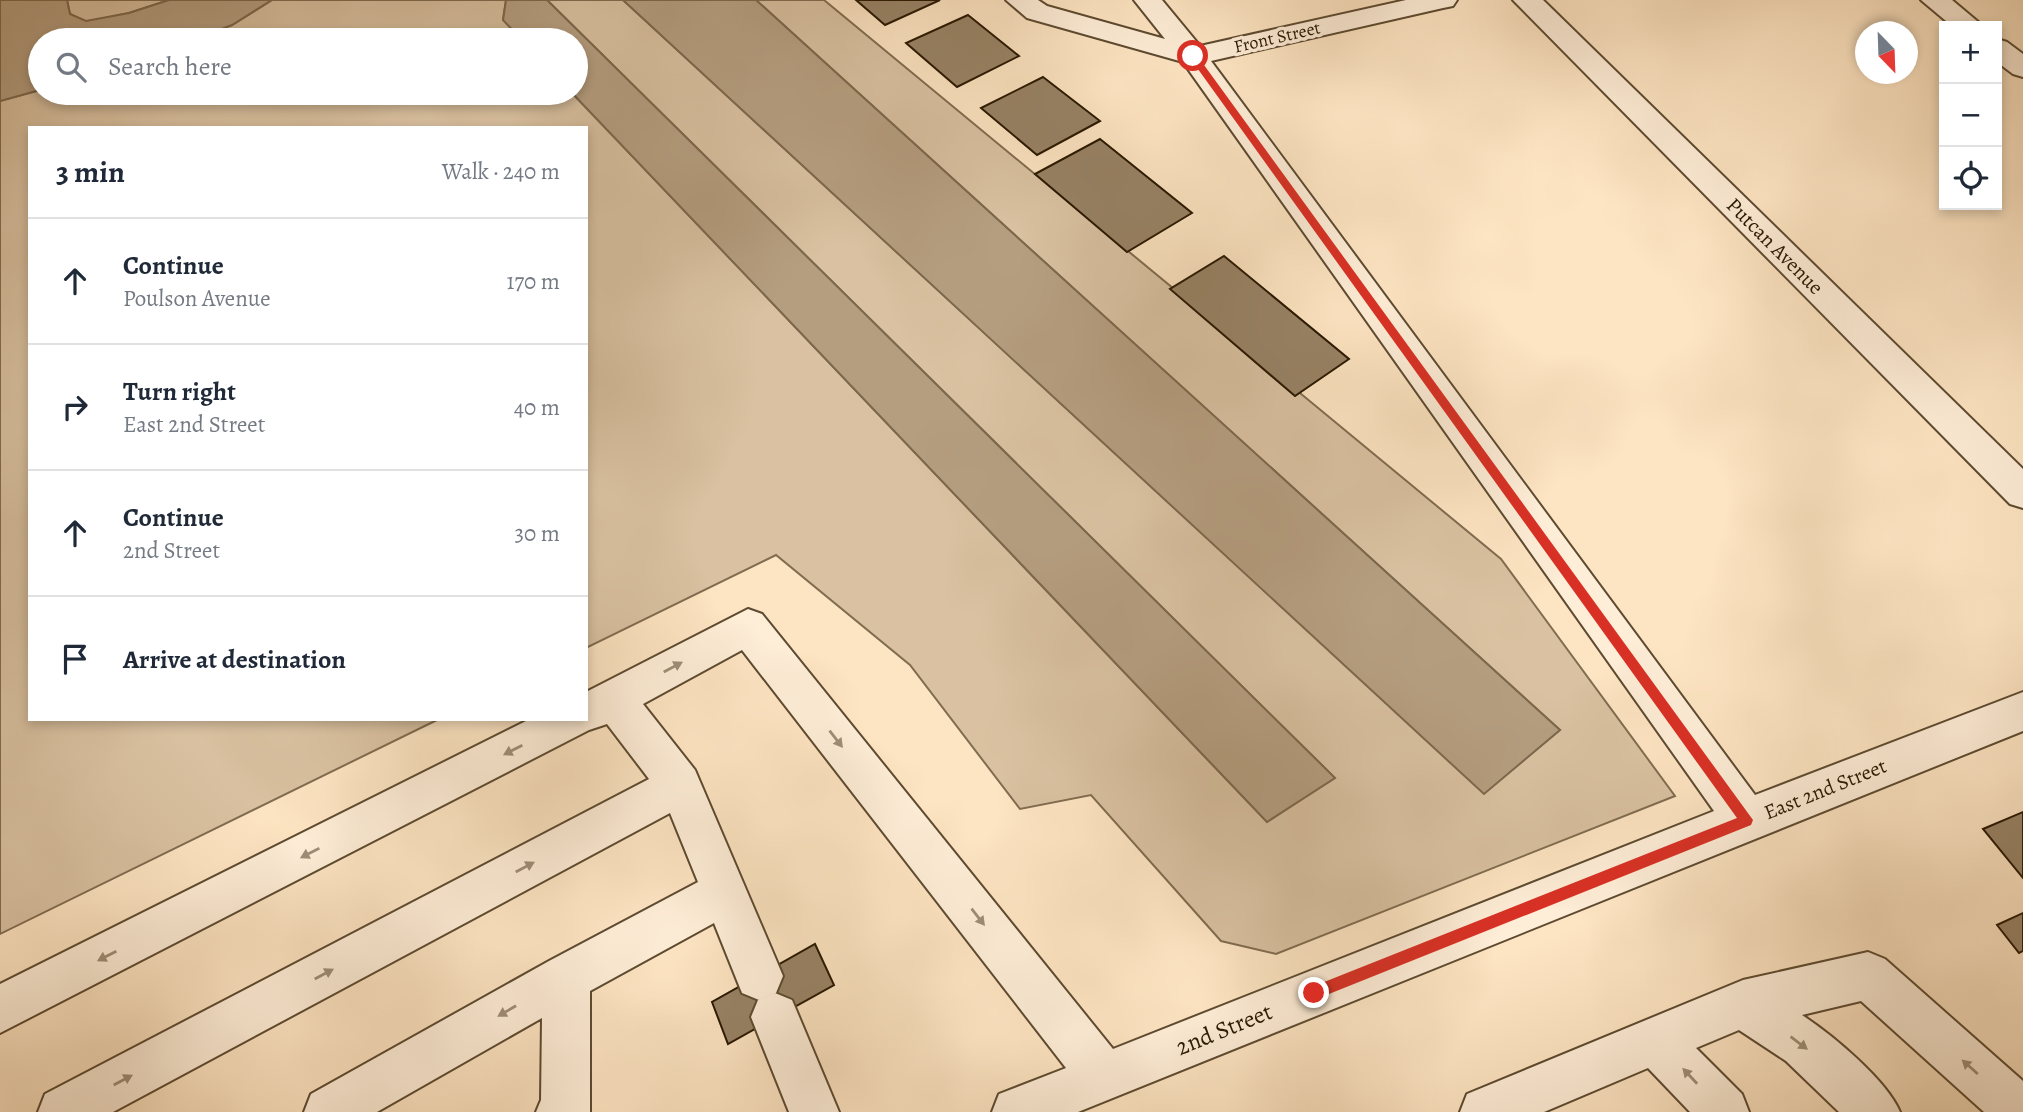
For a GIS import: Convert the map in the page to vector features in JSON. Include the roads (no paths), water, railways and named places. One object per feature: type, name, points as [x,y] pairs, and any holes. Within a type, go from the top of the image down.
[{"type":"street","points":[[1020,0],[1037,12],[1193,56]]},
{"type":"street","points":[[1148,0],[1193,56],[1747,820]]},
{"type":"street","name":"Front Street","points":[[1193,56],[1443,0]]},
{"type":"street","name":"Putcan Avenue","points":[[1527,0],[2023,493]]},
{"type":"street","points":[[1934,0],[1962,21]]},
{"type":"street","points":[[2002,52],[2023,68]]},
{"type":"street","points":[[814,1112],[680,785],[599,706],[748,627],[1104,1077]]},
{"type":"street","name":"East 2nd Street","points":[[1509,913],[2023,711]]},
{"type":"street","points":[[0,1009],[569,721]]},
{"type":"street","points":[[63,1112],[680,785]]},
{"type":"street","points":[[329,1112],[566,978],[724,893]]},
{"type":"street","name":"2nd Street","points":[[1017,1112],[1509,913]]},
{"type":"street","points":[[1485,1112],[1548,1101],[1656,1041],[1743,1004],[1868,976],[2021,1112]]},
{"type":"street","points":[[561,1112],[566,1109],[566,978]]},
{"type":"street","points":[[1743,1004],[1803,1044],[1875,1112]]},
{"type":"street","points":[[1656,1041],[1724,1112]]}]
